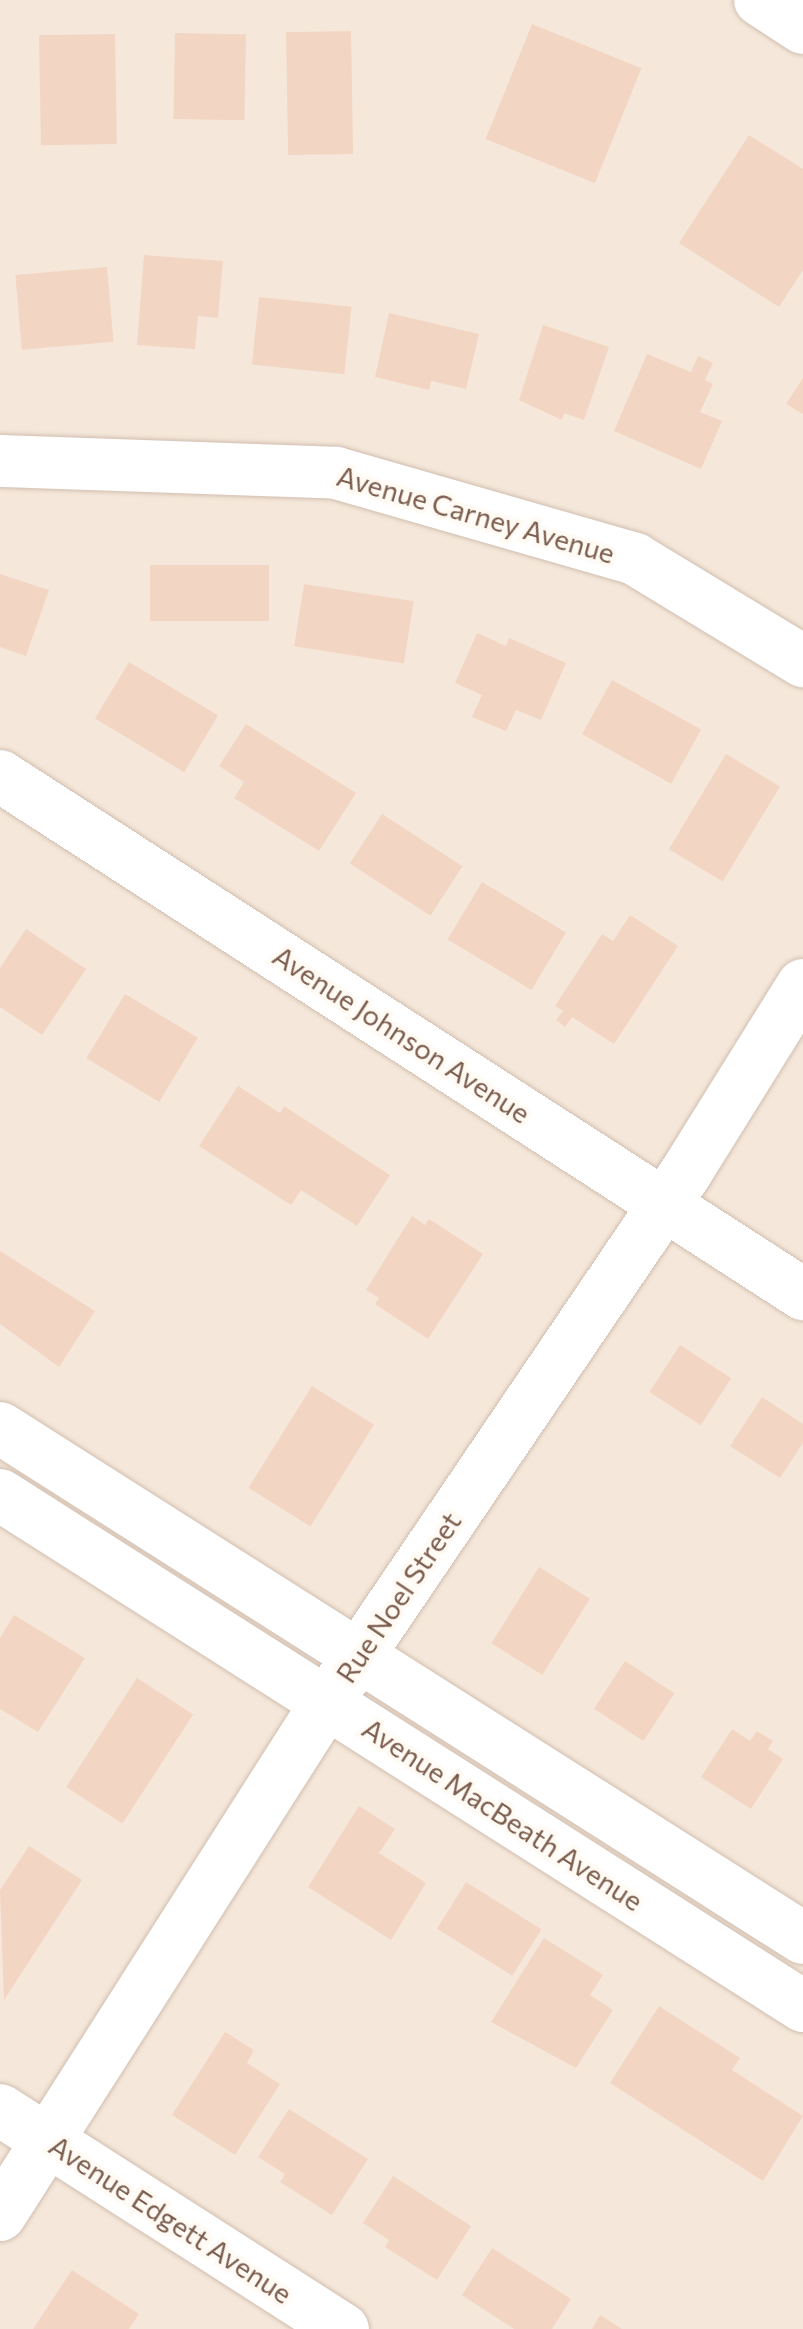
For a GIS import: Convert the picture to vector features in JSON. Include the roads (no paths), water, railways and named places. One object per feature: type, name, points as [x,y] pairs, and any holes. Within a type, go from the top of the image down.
[{"type":"street","points":[[760,0],[803,28]]},
{"type":"street","name":"Avenue Carney Avenue","points":[[0,460],[336,473],[634,559],[803,661]]},
{"type":"street","name":"Avenue Johnson Avenue","points":[[0,776],[803,1294]]},
{"type":"street","name":"Rue Noel Street","points":[[0,2215],[327,1702],[662,1203],[803,984]]},
{"type":"street","name":"Avenue MacBeath Avenue","points":[[0,1428],[803,1938]]},
{"type":"street","name":"Avenue MacBeath Avenue","points":[[0,1495],[803,2006]]},
{"type":"street","name":"Avenue Edgett Avenue","points":[[0,2110],[342,2329]]}]
